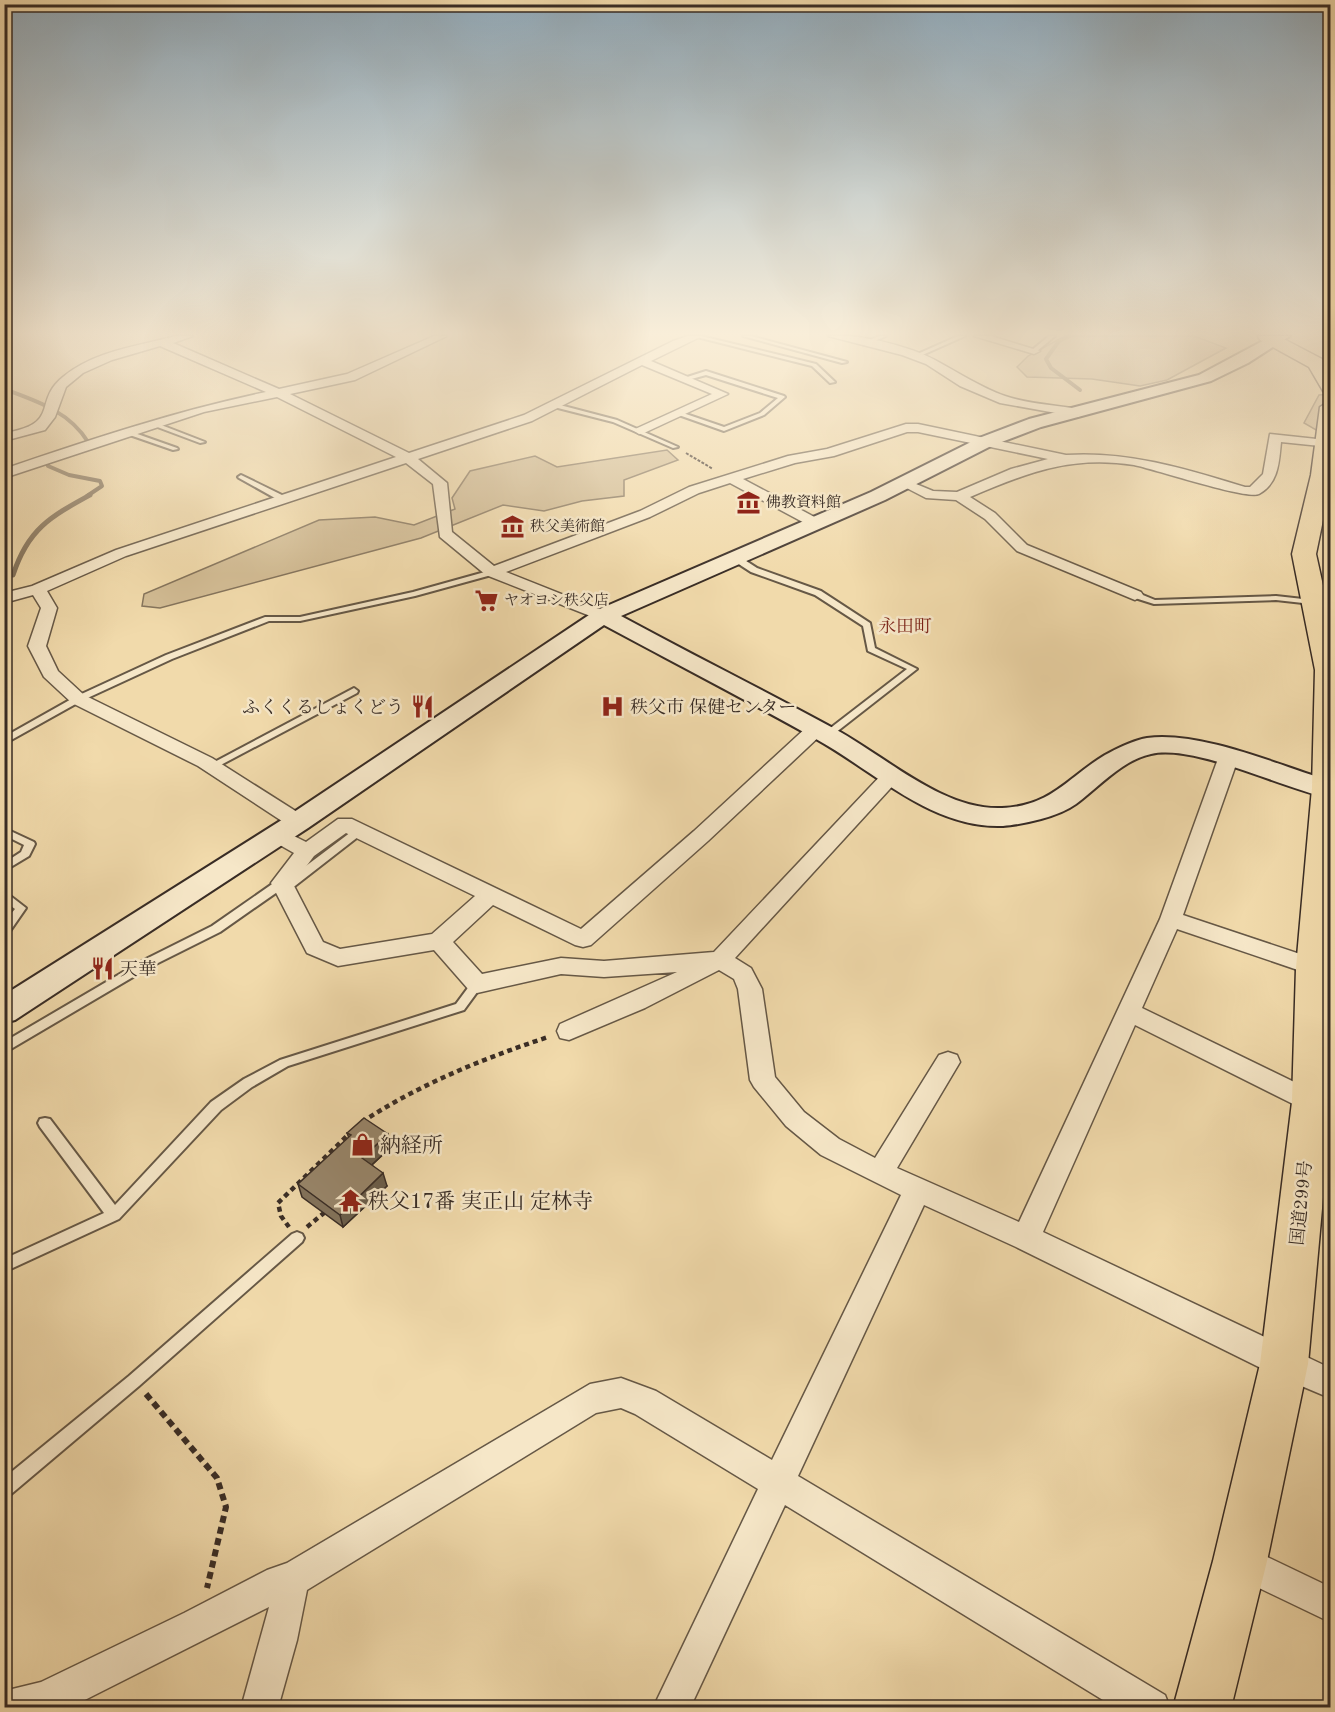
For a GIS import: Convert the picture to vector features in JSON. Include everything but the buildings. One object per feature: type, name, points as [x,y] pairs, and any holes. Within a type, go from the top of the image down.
[{"type":"highway","name":"国道299号","points":[[1202,1707],[1240,1561],[1284,1364],[1312,1102],[1322,971],[1329,789],[1329,670],[1323,609],[1304,554],[1326,465],[1329,416]]},
{"type":"street","points":[[4,437],[41,426],[50,416]]},
{"type":"street","points":[[4,474],[126,432],[185,416]]},
{"type":"street","points":[[324,416],[408,458],[440,483],[444,534],[492,572],[603,616],[822,732],[939,804],[973,814],[1002,817],[1032,812],[1064,800],[1114,761],[1147,746],[1189,746],[1229,756],[1329,789]]},
{"type":"street","points":[[4,598],[38,589],[121,553],[533,416]]},
{"type":"street","points":[[639,430],[671,416]]},
{"type":"street","points":[[4,1011],[298,822],[603,616],[817,524],[985,442],[1035,423],[1066,416]]},
{"type":"street","points":[[492,572],[645,514],[694,490],[793,459],[829,453],[906,428],[1066,459]]},
{"type":"street","points":[[904,483],[931,495],[958,496],[1016,472],[1066,459],[1088,456],[1133,460],[1244,491],[1254,491],[1270,475],[1275,437],[1326,465]]},
{"type":"street","points":[[732,479],[817,524]]},
{"type":"street","points":[[958,496],[990,516],[1022,548],[1135,595]]},
{"type":"street","points":[[38,589],[49,608],[37,646],[50,674],[78,699],[212,766],[298,822]]},
{"type":"street","points":[[489,896],[439,941],[338,958],[315,946],[283,885],[307,851],[345,824],[421,859],[489,896],[583,939],[822,732]]},
{"type":"street","points":[[1026,1238],[1171,919],[1229,756]]},
{"type":"street","points":[[569,1030],[637,1002],[698,968],[720,960],[892,775]]},
{"type":"street","points":[[278,835],[307,851]]},
{"type":"street","points":[[1171,919],[1322,971]]},
{"type":"street","points":[[439,941],[477,984],[561,966],[604,969],[720,960],[743,974],[750,989],[763,1080],[795,1119],[822,1140],[880,1173],[1026,1238],[1284,1364],[1330,1383]]},
{"type":"street","points":[[1129,1012],[1312,1102]]},
{"type":"street","points":[[880,1173],[948,1062]]},
{"type":"street","points":[[671,1707],[917,1190]]},
{"type":"street","points":[[9,1707],[44,1700],[197,1626],[279,1582],[292,1580],[590,1399],[621,1393],[645,1402],[1152,1707]]},
{"type":"street","points":[[1240,1561],[1330,1605]]},
{"type":"street","points":[[259,1707],[279,1640],[292,1580]]},
{"type":"lane","points":[[595,416],[639,430],[675,447]]},
{"type":"lane","points":[[686,416],[724,429],[757,416]]},
{"type":"lane","points":[[154,424],[202,442]]},
{"type":"lane","points":[[126,432],[175,449]]},
{"type":"lane","points":[[241,477],[285,500]]},
{"type":"lane","points":[[737,559],[754,570],[818,593],[867,625],[871,649],[913,669],[822,732]]},
{"type":"lane","points":[[4,741],[78,699],[169,657],[268,619],[300,619],[415,594],[492,572]]},
{"type":"lane","points":[[1135,595],[1154,602],[1276,598],[1323,609]]},
{"type":"lane","points":[[212,766],[354,691]]},
{"type":"lane","points":[[4,831],[30,844],[25,854],[4,868]]},
{"type":"lane","points":[[4,1048],[146,964],[216,929],[359,831]]},
{"type":"lane","points":[[4,895],[21,908],[4,931]]},
{"type":"lane","points":[[4,1266],[114,1215],[216,1106],[248,1083],[284,1063],[460,1007],[477,984]]},
{"type":"lane","points":[[45,1123],[114,1215]]},
{"type":"lane","points":[[4,1489],[134,1381],[297,1238]]},
{"type":"path","points":[[675,447],[732,479]]},
{"type":"path","points":[[297,1238],[281,1216],[278,1203],[362,1122],[414,1089],[495,1055],[569,1030]]},
{"type":"path","points":[[309,1226],[324,1213]]},
{"type":"path","points":[[134,1381],[217,1478],[226,1507],[217,1553],[197,1626]]},
{"type":"shaded area","points":[[1308,416],[1330,416],[1330,438],[1304,423]]},
{"type":"shaded area","points":[[667,450],[678,460],[624,480],[624,496],[582,501],[544,511],[503,505],[421,538],[160,608],[142,606],[144,594],[319,520],[375,517],[414,525],[455,509],[452,498],[470,471],[535,456],[557,467]]},
{"type":"waterway","points":[[63,416],[88,442],[83,444]]},
{"type":"waterway","points":[[47,456],[48,466],[69,475],[100,481],[102,486],[87,496]]},
{"type":"waterway","points":[[13,575],[33,535],[63,510],[90,495]]},
{"type":"place","name":"佛教資料館","points":[[748,502]]},
{"type":"place","name":"秩父美術館","points":[[512,526]]},
{"type":"place","name":"ヤオヨシ秩父店","points":[[486,600]]},
{"type":"place","name":"ふくくるしょくどう","points":[[422,707]]},
{"type":"place","name":"秩父市 保健センター","points":[[612,707]]},
{"type":"place","name":"天華","points":[[102,969]]},
{"type":"place","name":"納経所","points":[[362,1145]]},
{"type":"place","name":"秩父17番 実正山 定林寺","points":[[350,1201]]},
{"type":"district","name":"永田町","points":[[905,626]]}]
